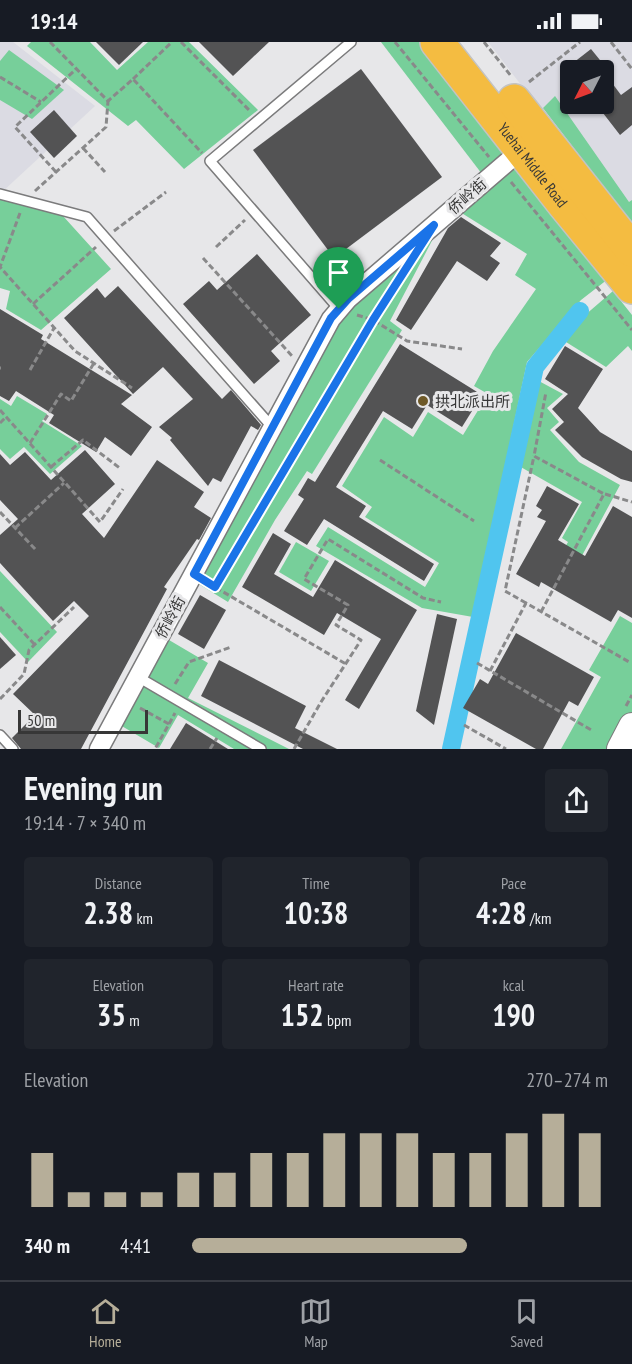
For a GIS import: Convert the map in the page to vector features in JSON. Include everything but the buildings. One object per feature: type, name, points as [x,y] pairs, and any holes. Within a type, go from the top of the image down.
[{"type":"highway","name":"Yuehai Middle Road","points":[[437,42],[520,150],[632,287]]},
{"type":"highway","name":"Yuehai Middle Road","points":[[466,42],[520,150],[632,250]]},
{"type":"main road","points":[[620,749],[632,726]]},
{"type":"street","name":"侨岭街","points":[[99,749],[331,318],[348,299],[520,150]]},
{"type":"lane","points":[[339,309],[210,160],[351,42]]},
{"type":"lane","points":[[0,194],[87,217],[273,428]]},
{"type":"lane","points":[[138,677],[261,749]]},
{"type":"lane","points":[[0,735],[13,749]]},
{"type":"path","points":[[50,42],[108,102]]},
{"type":"path","points":[[132,388],[75,351],[0,267],[25,201],[106,127],[108,102],[172,42]]},
{"type":"path","points":[[181,42],[259,119]]},
{"type":"path","points":[[395,42],[520,150],[632,330]]},
{"type":"path","points":[[528,83],[580,42]]},
{"type":"path","points":[[611,42],[632,69]]},
{"type":"path","points":[[56,172],[15,127],[76,69]]},
{"type":"path","points":[[0,77],[41,102]]},
{"type":"path","points":[[132,79],[210,160]]},
{"type":"path","points":[[83,147],[105,172]]},
{"type":"path","points":[[216,247],[254,212]]},
{"type":"path","points":[[203,258],[304,369]]},
{"type":"path","points":[[215,587],[402,274]]},
{"type":"path","points":[[339,309],[373,320],[407,341],[462,349]]},
{"type":"path","points":[[30,370],[54,328]]},
{"type":"path","points":[[30,443],[61,394],[71,401],[94,363]]},
{"type":"path","points":[[546,392],[505,591],[631,663]]},
{"type":"path","points":[[0,410],[100,522],[123,489]]},
{"type":"path","points":[[0,423],[6,417]]},
{"type":"path","points":[[51,467],[82,440],[121,469]]},
{"type":"path","points":[[534,456],[604,494],[632,502]]},
{"type":"path","points":[[380,460],[474,520]]},
{"type":"path","points":[[15,528],[64,483]]},
{"type":"path","points":[[542,612],[604,494]]},
{"type":"path","points":[[0,512],[36,550]]},
{"type":"path","points":[[294,749],[361,640],[336,625],[348,605],[304,579],[328,540],[423,598],[441,602]]},
{"type":"path","points":[[194,574],[346,664]]},
{"type":"path","points":[[490,671],[526,603]]},
{"type":"path","points":[[0,607],[35,645]]},
{"type":"path","points":[[0,699],[24,674],[29,650],[74,607]]},
{"type":"path","points":[[168,695],[189,662],[231,647]]},
{"type":"path","points":[[477,663],[593,730]]},
{"type":"path","points":[[126,700],[169,724],[155,749]]},
{"type":"path","points":[[464,725],[506,749]]},
{"type":"shaded area","points":[[0,42],[13,42],[95,106],[2,192],[0,192]]},
{"type":"shaded area","points":[[488,42],[632,42],[632,229]]},
{"type":"green space","points":[[31,42],[90,42],[117,70],[148,42],[189,42],[258,110],[184,169],[136,120],[128,126],[27,46]]},
{"type":"green space","points":[[381,42],[419,42],[507,154],[482,174]]},
{"type":"green space","points":[[9,50],[64,90],[32,119],[0,100],[0,61]]},
{"type":"green space","points":[[555,96],[560,103],[560,114],[568,114],[629,202],[632,200],[632,224],[543,108]]},
{"type":"green space","points":[[514,165],[608,279],[581,300],[527,362],[473,617],[422,608],[316,546],[328,527],[425,587],[439,563],[365,517],[372,507],[342,486],[384,417],[413,437],[428,412],[463,435],[488,394],[474,386],[493,351],[536,289],[515,275],[527,254],[460,212]]},
{"type":"green space","points":[[0,197],[63,216],[111,269],[41,330],[6,309],[10,291],[0,288]]},
{"type":"green space","points":[[435,235],[390,321],[402,330],[312,474],[307,471],[275,520],[228,602],[197,583],[337,326],[353,303]]},
{"type":"green space","points":[[613,291],[632,315],[632,351],[628,346],[606,367],[566,342],[584,316]]},
{"type":"green space","points":[[537,380],[563,394],[547,408],[559,422],[550,430],[579,462],[620,485],[563,591],[546,581],[568,542],[562,538],[582,502],[519,466]]},
{"type":"green space","points":[[17,396],[47,414],[42,421],[82,446],[50,474],[24,447],[10,459],[0,449],[0,399],[11,406]]},
{"type":"green space","points":[[296,542],[329,561],[311,591],[279,572]]},
{"type":"green space","points":[[0,571],[57,632],[28,662],[0,632]]},
{"type":"green space","points":[[620,616],[632,623],[632,712],[612,749],[561,749],[601,677],[589,670]]},
{"type":"green space","points":[[169,640],[208,663],[188,698],[289,749],[234,749],[178,715],[159,748],[120,725]]},
{"type":"waterway","points":[[451,749],[535,367],[580,311]]},
{"type":"place","name":"拱北派出所","points":[[423,401]]},
{"type":"route","points":[[434,225],[373,320],[215,587],[194,574],[331,318],[339,309],[434,225]]}]
